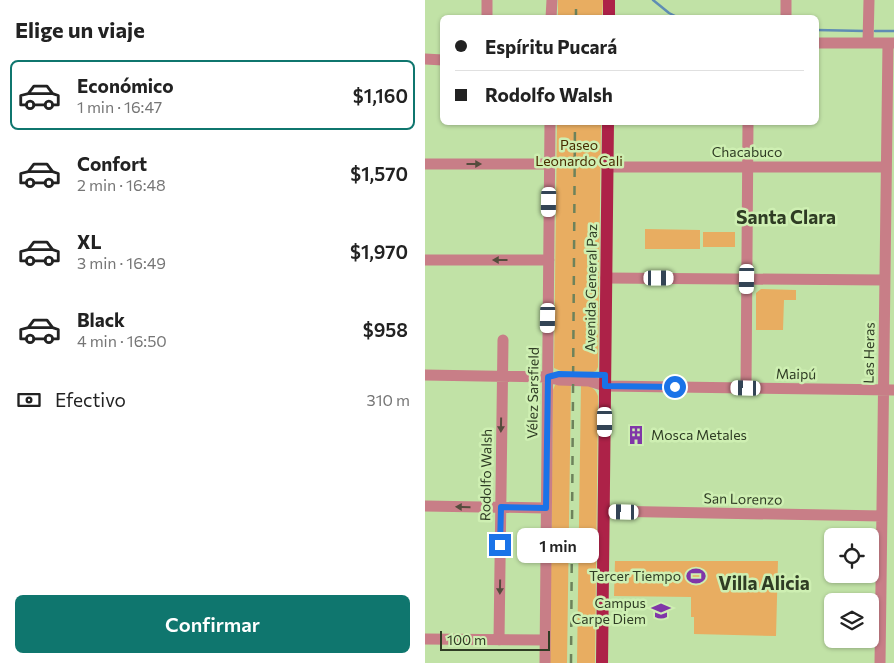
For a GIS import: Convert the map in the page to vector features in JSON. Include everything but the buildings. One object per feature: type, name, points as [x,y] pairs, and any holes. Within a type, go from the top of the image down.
[{"type":"main road","points":[[609,0],[609,15]]},
{"type":"main road","name":"Avenida General Paz","points":[[602,663],[608,125]]},
{"type":"street","points":[[487,0],[487,15]]},
{"type":"street","points":[[551,0],[551,15]]},
{"type":"street","points":[[786,0],[787,15]]},
{"type":"street","points":[[868,43],[869,0]]},
{"type":"street","points":[[819,43],[891,43]]},
{"type":"street","name":"Las Heras","points":[[880,663],[882,516],[889,390],[885,280],[891,43]]},
{"type":"street","points":[[425,59],[440,60]]},
{"type":"street","name":"Vélez Sarsfield","points":[[545,663],[550,125]]},
{"type":"street","points":[[746,388],[748,125]]},
{"type":"street","points":[[425,164],[550,164]]},
{"type":"street","name":"Chacabuco","points":[[607,166],[887,167]]},
{"type":"street","points":[[425,260],[549,260]]},
{"type":"street","points":[[606,278],[885,280]]},
{"type":"street","name":"Rodolfo Walsh","points":[[499,640],[503,340]]},
{"type":"street","name":"Maipú","points":[[425,375],[548,377],[559,380],[746,388],[889,390]]},
{"type":"street","points":[[425,506],[546,508]]},
{"type":"street","name":"San Lorenzo","points":[[604,511],[882,516]]},
{"type":"street","points":[[425,639],[545,640]]},
{"type":"green space","points":[[558,0],[603,0],[602,15],[558,15]]},
{"type":"green space","name":"Paseo Leonardo Cali","points":[[557,125],[601,125],[598,367],[593,372],[561,371],[554,368]]},
{"type":"green space","points":[[645,229],[700,230],[700,249],[645,249]]},
{"type":"green space","points":[[703,232],[735,232],[735,247],[703,247]]},
{"type":"green space","points":[[761,289],[796,290],[796,300],[784,300],[783,330],[756,330],[756,293]]},
{"type":"green space","points":[[571,383],[567,663],[550,663],[553,390],[555,385]]},
{"type":"green space","points":[[581,383],[593,389],[598,396],[595,663],[577,663]]},
{"type":"green space","name":"Tercer Tiempo","points":[[615,561],[778,561],[776,636],[694,634],[694,617],[691,617],[691,597],[614,596]]},
{"type":"waterway","points":[[653,0],[673,15]]},
{"type":"waterway","points":[[819,30],[865,31]]},
{"type":"waterway","points":[[875,31],[894,31]]},
{"type":"railway","points":[[576,0],[576,15]]},
{"type":"railway","points":[[571,663],[575,125]]},
{"type":"place","name":"Mosca Metales","points":[[636,435]]},
{"type":"place","name":"Tercer Tiempo","points":[[696,576]]},
{"type":"place","name":"Campus Carpe Diem","points":[[661,611]]},
{"type":"district","name":"Santa Clara","points":[[786,217]]},
{"type":"district","name":"Villa Alicia","points":[[764,583]]},
{"type":"route","points":[[500,545],[501,507],[546,508],[548,377],[554,374],[605,375],[605,386],[675,387]]}]
